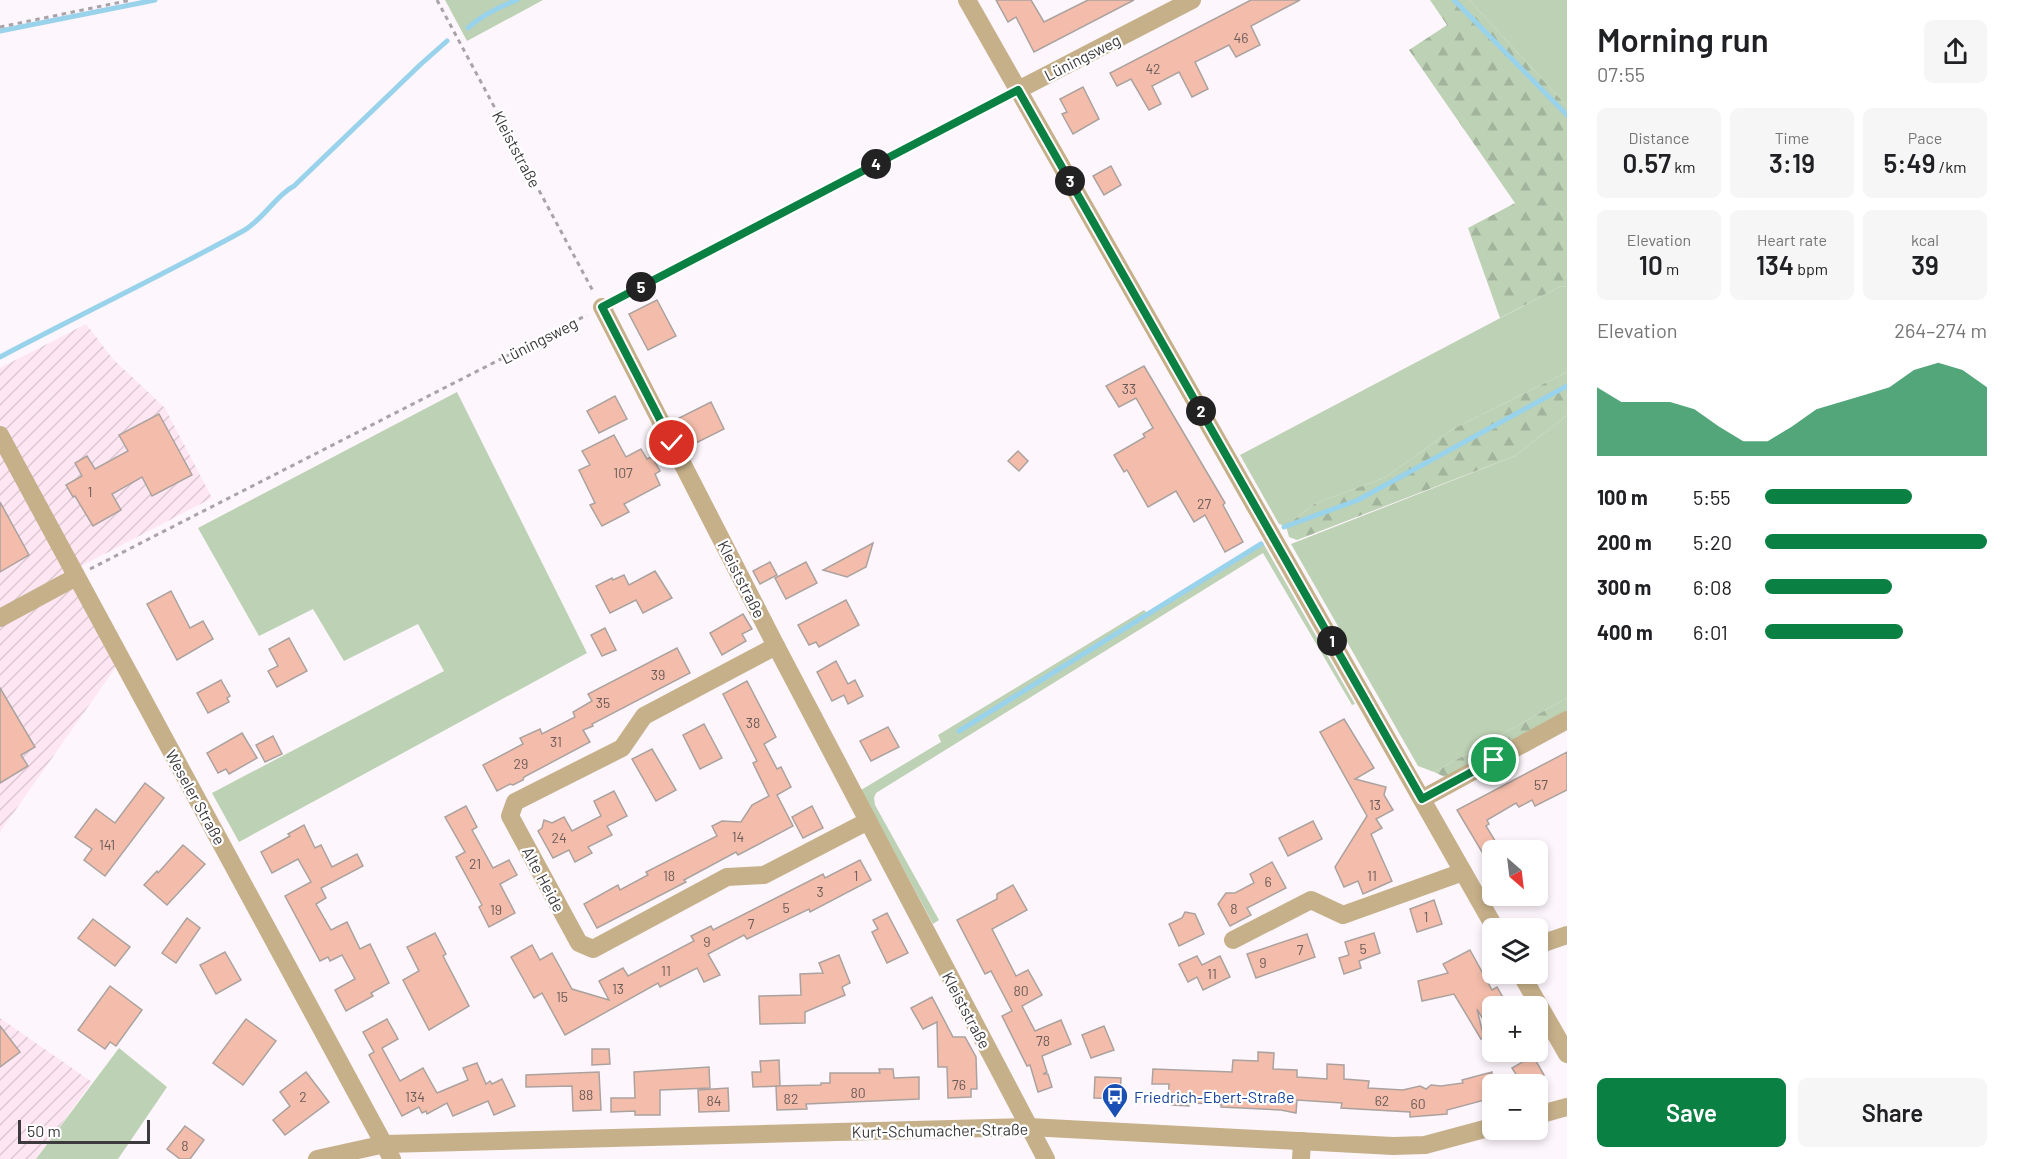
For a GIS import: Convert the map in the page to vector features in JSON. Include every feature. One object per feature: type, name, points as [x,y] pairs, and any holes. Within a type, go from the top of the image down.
[{"type":"street","points":[[967,0],[1489,918]]},
{"type":"street","name":"Lüningsweg","points":[[1018,90],[1192,0]]},
{"type":"street","name":"Kleiststraße","points":[[602,307],[776,646],[1046,1159]]},
{"type":"street","name":"Weseler Straße","points":[[0,435],[388,1152]]},
{"type":"street","points":[[0,618],[75,577]]},
{"type":"street","name":"Alte Heide","points":[[776,646],[644,716],[622,748],[515,802],[510,816],[579,943],[593,948],[727,877],[764,875],[868,821]]},
{"type":"street","points":[[1422,799],[1567,720]]},
{"type":"street","points":[[1233,940],[1311,900],[1343,915],[1463,872]]},
{"type":"street","points":[[1548,942],[1567,935]]},
{"type":"street","points":[[1527,984],[1567,1054]]},
{"type":"street","points":[[1548,1112],[1567,1107]]},
{"type":"street","name":"Kurt-Schumacher-Straße","points":[[317,1159],[388,1152],[1029,1127],[1302,1150],[1425,1145],[1482,1130]]},
{"type":"path","points":[[0,27],[131,0]]},
{"type":"path","name":"Kleiststraße","points":[[437,0],[602,307]]},
{"type":"path","name":"Lüningsweg","points":[[75,577],[602,307],[1018,90]]},
{"type":"shaded area","points":[[86,324],[113,359],[165,408],[212,498],[68,573],[118,664],[0,832],[0,368]]},
{"type":"shaded area","points":[[0,1018],[92,1082],[36,1159],[0,1159]]},
{"type":"green space","points":[[445,0],[543,0],[467,41]]},
{"type":"green space","points":[[1430,0],[1469,0],[1567,106],[1567,287],[1561,286],[1500,318],[1468,228],[1515,203],[1409,50],[1447,25]]},
{"type":"green space","points":[[1469,0],[1567,0],[1567,106]]},
{"type":"green space","points":[[1561,286],[1567,287],[1567,372],[1453,429],[1386,477],[1314,504],[1286,526],[1279,524],[1240,455]]},
{"type":"green space","points":[[1567,372],[1567,415],[1515,456],[1297,540],[1289,537],[1286,526],[1314,504],[1386,477],[1453,429]]},
{"type":"green space","points":[[457,392],[587,653],[239,842],[212,793],[444,671],[418,624],[344,661],[313,609],[259,636],[198,528]]},
{"type":"green space","points":[[1567,415],[1567,698],[1434,772],[1418,766],[1291,544],[1515,456]]},
{"type":"green space","points":[[1263,543],[1355,704],[1352,705],[1263,553],[876,793],[875,805],[939,920],[933,924],[861,790],[941,742],[938,735],[1144,610],[1147,613]]},
{"type":"green space","points":[[1567,698],[1567,715],[1449,779],[1434,772]]},
{"type":"green space","points":[[119,1048],[167,1087],[118,1159],[36,1159]]},
{"type":"building","points":[[996,0],[1031,0],[1044,22],[1088,0],[1134,0],[1034,52],[1016,17],[1008,22]]},
{"type":"building","points":[[1251,0],[1300,0],[1251,26],[1260,45],[1236,57],[1229,45],[1195,62],[1208,89],[1192,97],[1179,72],[1152,86],[1161,104],[1149,110],[1131,79],[1117,86],[1110,73]]},
{"type":"building","points":[[1083,87],[1099,119],[1073,134],[1062,114],[1067,112],[1060,99]]},
{"type":"building","points":[[1111,166],[1121,185],[1104,195],[1093,176]]},
{"type":"building","points":[[657,300],[676,336],[648,350],[629,314]]},
{"type":"building","points":[[1144,366],[1225,503],[1223,505],[1243,542],[1225,552],[1205,515],[1194,522],[1176,491],[1148,507],[1127,470],[1124,472],[1114,455],[1145,437],[1143,434],[1153,428],[1136,398],[1119,407],[1106,386]]},
{"type":"building","points":[[615,396],[627,419],[599,433],[587,411]]},
{"type":"building","points":[[711,402],[724,429],[692,445],[679,418]]},
{"type":"building","points":[[159,414],[192,475],[152,496],[142,477],[112,494],[121,510],[93,526],[66,485],[82,476],[75,463],[87,456],[95,469],[128,451],[119,435]]},
{"type":"building","points":[[614,435],[626,457],[641,449],[647,459],[652,457],[660,471],[655,474],[660,485],[624,504],[629,512],[602,526],[590,505],[595,503],[579,470],[590,465],[582,451]]},
{"type":"building","points":[[1018,451],[1028,461],[1019,471],[1008,461]]},
{"type":"building","points":[[0,502],[29,555],[0,572]]},
{"type":"building","points":[[873,543],[866,567],[847,577],[823,570]]},
{"type":"building","points":[[770,562],[777,575],[760,584],[753,571]]},
{"type":"building","points":[[806,562],[817,583],[786,599],[775,578]]},
{"type":"building","points":[[655,571],[672,598],[643,613],[636,600],[610,613],[596,586],[624,575],[629,585]]},
{"type":"building","points":[[171,591],[190,628],[203,621],[213,639],[177,660],[147,604]]},
{"type":"building","points":[[846,600],[859,625],[819,647],[816,642],[809,645],[798,625]]},
{"type":"building","points":[[743,614],[752,629],[742,634],[746,641],[722,655],[710,633]]},
{"type":"building","points":[[605,628],[616,650],[602,656],[591,635]]},
{"type":"building","points":[[289,638],[307,671],[277,687],[268,671],[278,666],[269,649]]},
{"type":"building","points":[[677,648],[690,673],[592,724],[593,726],[583,730],[590,742],[524,777],[523,780],[497,791],[483,765],[523,744],[520,738],[540,729],[542,734],[575,717],[573,712],[592,701],[588,694]]},
{"type":"building","points":[[836,661],[848,684],[855,680],[863,696],[848,704],[844,695],[832,701],[817,672]]},
{"type":"building","points":[[221,680],[230,696],[227,698],[229,702],[208,713],[197,693]]},
{"type":"building","points":[[747,681],[776,737],[764,744],[777,769],[781,767],[791,787],[777,795],[793,826],[738,855],[736,852],[684,880],[686,882],[597,928],[584,904],[618,885],[620,890],[648,875],[646,872],[717,836],[712,826],[722,821],[741,822],[752,805],[769,796],[753,763],[757,761],[723,694]]},
{"type":"building","points":[[0,688],[35,747],[21,755],[28,766],[0,783]]},
{"type":"building","points":[[1344,719],[1374,768],[1355,779],[1386,787],[1384,795],[1393,810],[1376,819],[1382,828],[1371,834],[1392,881],[1363,894],[1358,881],[1344,887],[1335,867],[1367,816],[1320,732]]},
{"type":"building","points":[[704,724],[722,758],[700,769],[683,735]]},
{"type":"building","points":[[888,727],[899,747],[871,761],[860,741]]},
{"type":"building","points":[[242,733],[257,758],[229,774],[226,769],[218,773],[207,753]]},
{"type":"building","points":[[273,736],[282,754],[265,762],[256,745]]},
{"type":"building","points":[[652,749],[676,790],[656,801],[632,759]]},
{"type":"building","points":[[1567,752],[1567,790],[1535,806],[1532,800],[1519,807],[1516,803],[1487,820],[1489,824],[1486,826],[1495,840],[1482,840],[1482,852],[1457,810]]},
{"type":"building","points":[[145,783],[164,798],[105,876],[84,860],[92,849],[75,837],[96,809],[115,823]]},
{"type":"building","points":[[614,791],[627,816],[607,826],[612,835],[588,847],[592,853],[575,862],[569,850],[553,858],[538,831],[542,828],[544,820],[552,823],[564,817],[572,831],[601,816],[594,801]]},
{"type":"building","points":[[466,806],[477,827],[472,830],[493,868],[509,860],[517,875],[500,884],[515,913],[489,927],[479,907],[482,905],[456,857],[465,852],[445,817]]},
{"type":"building","points":[[812,806],[823,828],[803,838],[792,817]]},
{"type":"building","points":[[1313,821],[1322,839],[1288,856],[1279,838]]},
{"type":"building","points":[[304,825],[315,848],[321,845],[332,867],[357,854],[363,866],[321,888],[326,898],[316,904],[331,930],[347,922],[360,949],[370,944],[389,983],[371,993],[373,996],[346,1011],[335,990],[355,979],[342,955],[330,961],[328,957],[320,961],[285,896],[311,882],[298,859],[272,873],[261,852],[290,836],[288,834]]},
{"type":"building","points":[[183,845],[205,864],[167,905],[144,885]]},
{"type":"building","points":[[860,860],[871,880],[810,912],[809,909],[747,939],[744,935],[708,954],[720,975],[704,982],[697,968],[660,987],[658,983],[565,1035],[542,993],[534,998],[511,957],[532,945],[540,960],[552,953],[572,989],[609,1000],[599,981],[623,968],[628,976],[694,941],[691,936],[711,926],[713,930],[823,874],[825,878]]},
{"type":"building","points":[[1272,862],[1286,888],[1247,908],[1251,915],[1230,926],[1218,904],[1226,893],[1235,893],[1254,883],[1250,874]]},
{"type":"building","points":[[1013,885],[1027,910],[992,929],[1016,976],[1028,970],[1042,995],[1022,1006],[1035,1031],[1061,1020],[1071,1044],[1042,1056],[1047,1072],[1043,1074],[1048,1074],[1052,1087],[1038,1092],[1030,1065],[1027,1066],[1002,1016],[1012,1011],[991,971],[985,974],[957,920],[997,899],[997,894]]},
{"type":"building","points":[[1434,900],[1442,924],[1417,932],[1410,909]]},
{"type":"building","points":[[1185,912],[1195,914],[1204,934],[1179,946],[1169,924],[1182,918]]},
{"type":"building","points":[[887,913],[908,953],[887,963],[872,932],[878,929],[873,920]]},
{"type":"building","points":[[187,918],[200,928],[176,963],[162,953]]},
{"type":"building","points":[[93,919],[130,947],[115,966],[78,938]]},
{"type":"building","points":[[435,933],[446,954],[443,956],[469,1006],[429,1030],[403,980],[419,971],[407,947]]},
{"type":"building","points":[[1374,933],[1380,953],[1359,961],[1361,968],[1344,974],[1339,958],[1349,955],[1345,942]]},
{"type":"building","points":[[1307,934],[1315,957],[1256,978],[1247,954]]},
{"type":"building","points":[[1470,950],[1482,972],[1482,984],[1489,984],[1492,990],[1497,987],[1502,996],[1482,996],[1482,1018],[1477,1009],[1482,1039],[1454,994],[1422,1001],[1418,981],[1448,973],[1443,964]]},
{"type":"building","points":[[225,952],[241,980],[216,994],[200,965]]},
{"type":"building","points":[[839,955],[850,983],[842,987],[845,995],[805,1012],[805,1023],[760,1024],[759,996],[801,995],[800,974],[823,973],[819,963]]},
{"type":"building","points":[[1197,956],[1202,965],[1220,956],[1230,977],[1203,990],[1197,977],[1188,982],[1179,964]]},
{"type":"building","points":[[110,986],[142,1010],[116,1046],[110,1042],[105,1049],[78,1030]]},
{"type":"building","points":[[932,997],[953,1037],[965,1037],[976,1057],[977,1089],[971,1089],[971,1097],[948,1098],[947,1067],[938,1067],[937,1022],[923,1029],[911,1008]]},
{"type":"building","points":[[246,1019],[276,1041],[243,1085],[213,1063]]},
{"type":"building","points":[[387,1019],[398,1039],[382,1048],[400,1081],[423,1068],[437,1093],[468,1080],[463,1068],[477,1063],[486,1084],[502,1079],[515,1106],[494,1115],[488,1101],[453,1116],[447,1103],[427,1114],[426,1111],[422,1113],[419,1107],[402,1116],[369,1055],[374,1052],[363,1032]]},
{"type":"building","points":[[0,1026],[20,1052],[0,1067]]},
{"type":"building","points":[[1104,1026],[1114,1050],[1091,1058],[1082,1035]]},
{"type":"building","points":[[592,1049],[609,1049],[610,1064],[592,1065]]},
{"type":"building","points":[[1258,1052],[1274,1053],[1273,1069],[1297,1070],[1297,1077],[1327,1079],[1327,1064],[1344,1065],[1344,1079],[1369,1081],[1368,1088],[1403,1090],[1420,1086],[1426,1089],[1431,1085],[1463,1083],[1462,1080],[1482,1075],[1482,1101],[1447,1110],[1447,1114],[1410,1117],[1410,1112],[1341,1108],[1342,1103],[1297,1100],[1296,1113],[1221,1107],[1221,1104],[1172,1105],[1172,1102],[1168,1102],[1169,1084],[1152,1084],[1153,1069],[1232,1072],[1233,1060],[1258,1061]]},
{"type":"building","points":[[779,1060],[780,1086],[753,1087],[752,1072],[761,1072],[760,1061]]},
{"type":"building","points":[[1522,1062],[1536,1062],[1543,1074],[1516,1074],[1512,1068]]},
{"type":"building","points":[[709,1067],[710,1088],[660,1090],[660,1115],[635,1115],[635,1111],[611,1112],[611,1098],[635,1098],[634,1072]]},
{"type":"building","points":[[879,1069],[893,1069],[894,1078],[919,1077],[919,1099],[806,1104],[807,1109],[777,1110],[776,1086],[821,1085],[821,1083],[830,1083],[830,1073],[880,1073]]},
{"type":"building","points":[[306,1072],[329,1102],[285,1135],[273,1120],[290,1106],[280,1092]]},
{"type":"building","points":[[599,1072],[601,1110],[573,1111],[572,1086],[526,1087],[526,1075]]},
{"type":"building","points":[[1095,1077],[1121,1078],[1120,1099],[1094,1098]]},
{"type":"building","points":[[728,1088],[729,1111],[699,1112],[698,1090]]},
{"type":"building","points":[[185,1126],[204,1140],[190,1159],[180,1159],[167,1149]]},
{"type":"waterway","points":[[0,31],[155,0]]},
{"type":"waterway","points":[[468,28],[491,12],[517,0]]},
{"type":"waterway","points":[[1454,0],[1567,115]]},
{"type":"waterway","points":[[0,357],[243,231],[281,195],[294,186],[447,41]]},
{"type":"waterway","points":[[1284,527],[1358,500],[1567,386]]},
{"type":"waterway","points":[[959,731],[1261,544]]},
{"type":"place","name":"Friedrich-Ebert-Straße","points":[[1115,1119]]},
{"type":"route","points":[[672,443],[602,307],[1018,90],[1422,799],[1494,760]]}]
